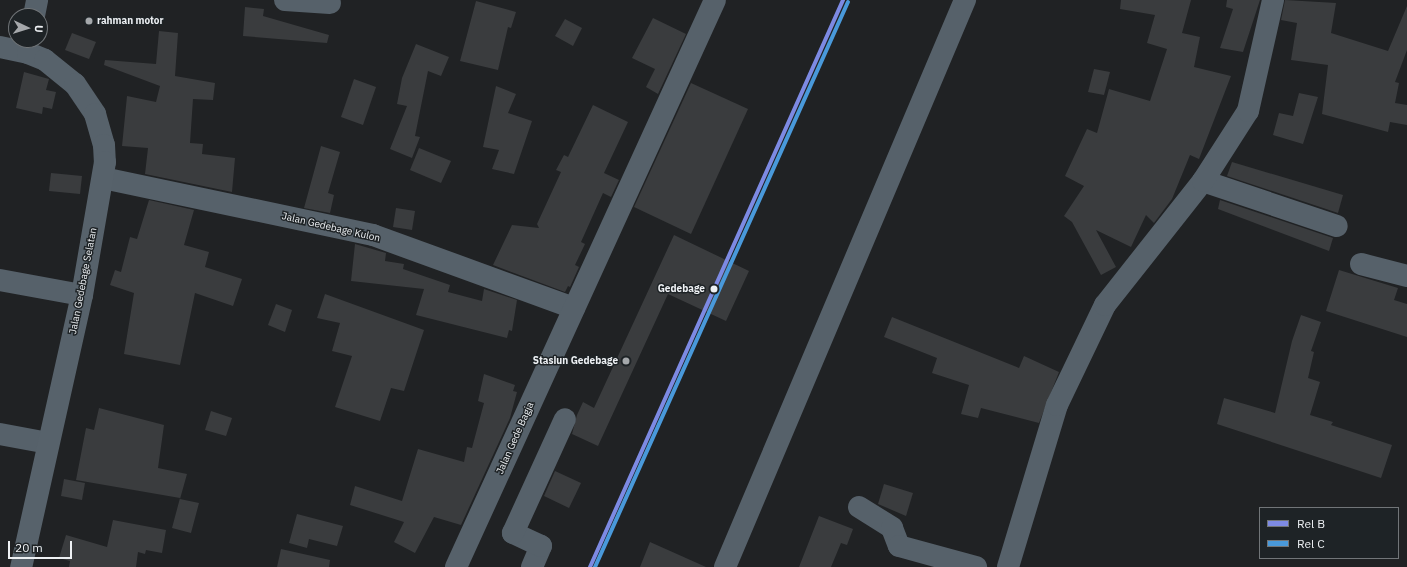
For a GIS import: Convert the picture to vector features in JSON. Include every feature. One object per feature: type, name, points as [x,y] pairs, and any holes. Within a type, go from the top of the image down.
[{"type":"main road","name":"Jalan Gedebage Selatan","points":[[21,567],[82,295],[104,178],[103,140],[87,99],[61,71],[32,48]]},
{"type":"street","points":[[285,0],[330,3]]},
{"type":"street","name":"Jalan Gede Bagja","points":[[456,567],[715,0]]},
{"type":"street","points":[[725,567],[965,0]]},
{"type":"street","points":[[1008,567],[1057,405],[1106,305],[1203,181],[1248,111],[1273,0]]},
{"type":"street","name":"Jalan Gedebage Kulon","points":[[104,178],[373,236],[574,308]]},
{"type":"street","points":[[1203,181],[1337,226]]},
{"type":"street","points":[[1361,264],[1407,276]]},
{"type":"street","points":[[0,280],[82,295]]},
{"type":"street","points":[[532,567],[541,546],[513,533],[565,419]]},
{"type":"street","points":[[0,434],[48,443]]},
{"type":"street","points":[[858,507],[892,528],[899,546],[976,567]]},
{"type":"building","points":[[1121,0],[1191,0],[1182,33],[1200,37],[1194,67],[1231,76],[1199,159],[1190,155],[1172,199],[1154,223],[1146,215],[1131,247],[1096,230],[1116,267],[1101,275],[1072,222],[1064,216],[1084,186],[1065,176],[1087,129],[1097,133],[1109,89],[1150,101],[1167,49],[1147,43],[1155,15],[1120,9]]},
{"type":"building","points":[[1227,0],[1260,0],[1243,52],[1220,48],[1233,9],[1226,7]]},
{"type":"building","points":[[1285,0],[1336,3],[1331,33],[1388,51],[1407,6],[1407,50],[1395,82],[1399,83],[1395,103],[1407,105],[1407,125],[1390,122],[1388,132],[1322,114],[1328,65],[1291,60],[1297,23],[1281,20]]},
{"type":"building","points":[[476,1],[516,12],[511,28],[508,27],[498,70],[460,61]]},
{"type":"building","points":[[245,7],[264,9],[263,16],[329,35],[327,43],[243,36]]},
{"type":"building","points":[[653,18],[686,34],[658,94],[646,87],[655,69],[632,58]]},
{"type":"building","points":[[565,19],[582,28],[573,46],[555,36]]},
{"type":"building","points":[[159,31],[178,33],[175,76],[215,83],[213,100],[193,99],[190,143],[203,144],[202,154],[235,158],[232,192],[145,174],[148,148],[122,146],[127,96],[156,102],[160,86],[104,65],[105,60],[156,64]]},
{"type":"building","points":[[72,33],[96,42],[89,59],[65,50]]},
{"type":"building","points":[[416,44],[449,57],[441,76],[428,71],[415,136],[420,137],[412,158],[390,149],[407,106],[397,104],[402,78]]},
{"type":"building","points":[[1094,69],[1110,72],[1104,95],[1088,92]]},
{"type":"building","points":[[24,72],[49,79],[46,90],[56,92],[52,109],[43,107],[42,114],[16,108]]},
{"type":"building","points":[[354,79],[376,87],[363,125],[341,117]]},
{"type":"building","points":[[691,83],[748,109],[691,234],[634,207]]},
{"type":"building","points":[[496,86],[516,94],[508,113],[532,121],[514,174],[492,169],[499,150],[483,147]]},
{"type":"building","points":[[1299,93],[1318,97],[1303,144],[1273,135],[1279,113],[1293,116]]},
{"type":"building","points":[[593,105],[628,122],[604,173],[619,180],[611,197],[603,193],[581,242],[585,244],[575,265],[579,267],[570,287],[568,286],[565,292],[493,265],[512,225],[539,228],[537,224],[561,172],[556,170],[564,155],[568,157]]},
{"type":"building","points":[[321,146],[340,152],[328,193],[334,195],[330,213],[304,208]]},
{"type":"building","points":[[419,148],[451,161],[441,183],[410,170]]},
{"type":"building","points":[[1232,162],[1343,195],[1338,213],[1227,176]]},
{"type":"building","points":[[51,173],[82,176],[80,194],[49,191]]},
{"type":"building","points":[[149,200],[194,210],[184,245],[209,252],[205,267],[242,279],[233,306],[195,293],[180,365],[124,354],[134,293],[110,285],[115,270],[121,272],[130,237],[137,239]]},
{"type":"building","points":[[1220,200],[1333,238],[1329,251],[1218,209]]},
{"type":"building","points":[[396,208],[415,211],[412,230],[393,227]]},
{"type":"building","name":"Stasiun Gedebage","points":[[674,235],[749,271],[726,321],[668,294],[598,446],[572,434],[577,415],[583,402],[594,408]]},
{"type":"building","points":[[355,244],[386,253],[385,261],[404,264],[403,269],[450,285],[448,292],[482,301],[484,289],[517,300],[512,331],[509,330],[507,338],[416,315],[424,289],[351,281]]},
{"type":"building","points":[[1339,270],[1398,288],[1394,300],[1407,304],[1407,337],[1326,311]]},
{"type":"building","points":[[325,294],[424,330],[404,391],[391,388],[380,421],[335,407],[352,356],[332,351],[340,323],[317,318]]},
{"type":"building","points":[[276,304],[292,310],[285,332],[268,325]]},
{"type":"building","points":[[1301,315],[1321,322],[1311,351],[1314,352],[1308,378],[1320,382],[1310,415],[1333,422],[1331,425],[1392,445],[1381,478],[1217,424],[1224,398],[1275,413],[1292,341]]},
{"type":"building","points":[[892,317],[1019,368],[1024,356],[1059,372],[1039,423],[981,408],[978,418],[961,414],[969,385],[932,373],[937,358],[884,337]]},
{"type":"building","points":[[484,374],[515,385],[513,391],[517,392],[510,418],[461,525],[434,517],[415,553],[394,542],[404,522],[350,505],[355,486],[402,501],[418,449],[464,462],[467,447],[472,448],[484,403],[478,401]]},
{"type":"building","points":[[99,408],[164,425],[158,468],[187,474],[180,499],[199,503],[191,533],[172,528],[180,498],[76,480],[86,428],[94,430]]},
{"type":"building","points":[[211,411],[232,418],[226,436],[205,430]]},
{"type":"building","points":[[555,471],[581,483],[569,508],[544,496]]},
{"type":"building","points":[[64,479],[85,483],[82,500],[61,496]]},
{"type":"building","points":[[884,484],[913,493],[906,516],[878,504]]},
{"type":"building","points":[[297,514],[343,526],[337,546],[309,539],[307,548],[289,543]]},
{"type":"building","points":[[819,516],[853,529],[847,545],[841,543],[831,567],[799,567]]},
{"type":"building","points":[[113,520],[166,530],[162,553],[146,550],[145,554],[138,552],[136,567],[69,567],[70,561],[59,558],[66,535],[107,547]]},
{"type":"building","points":[[650,542],[706,567],[640,567]]},
{"type":"building","points":[[281,549],[330,560],[329,567],[277,567]]},
{"type":"rail line","name":"B","points":[[590,567],[843,0]]},
{"type":"rail line","name":"C","points":[[595,567],[848,2]]},
{"type":"place","name":"rahman motor","points":[[89,21]]},
{"type":"place","name":"Gedebage","points":[[714,289]]},
{"type":"place","name":"Stasiun Gedebage","points":[[626,361]]}]
